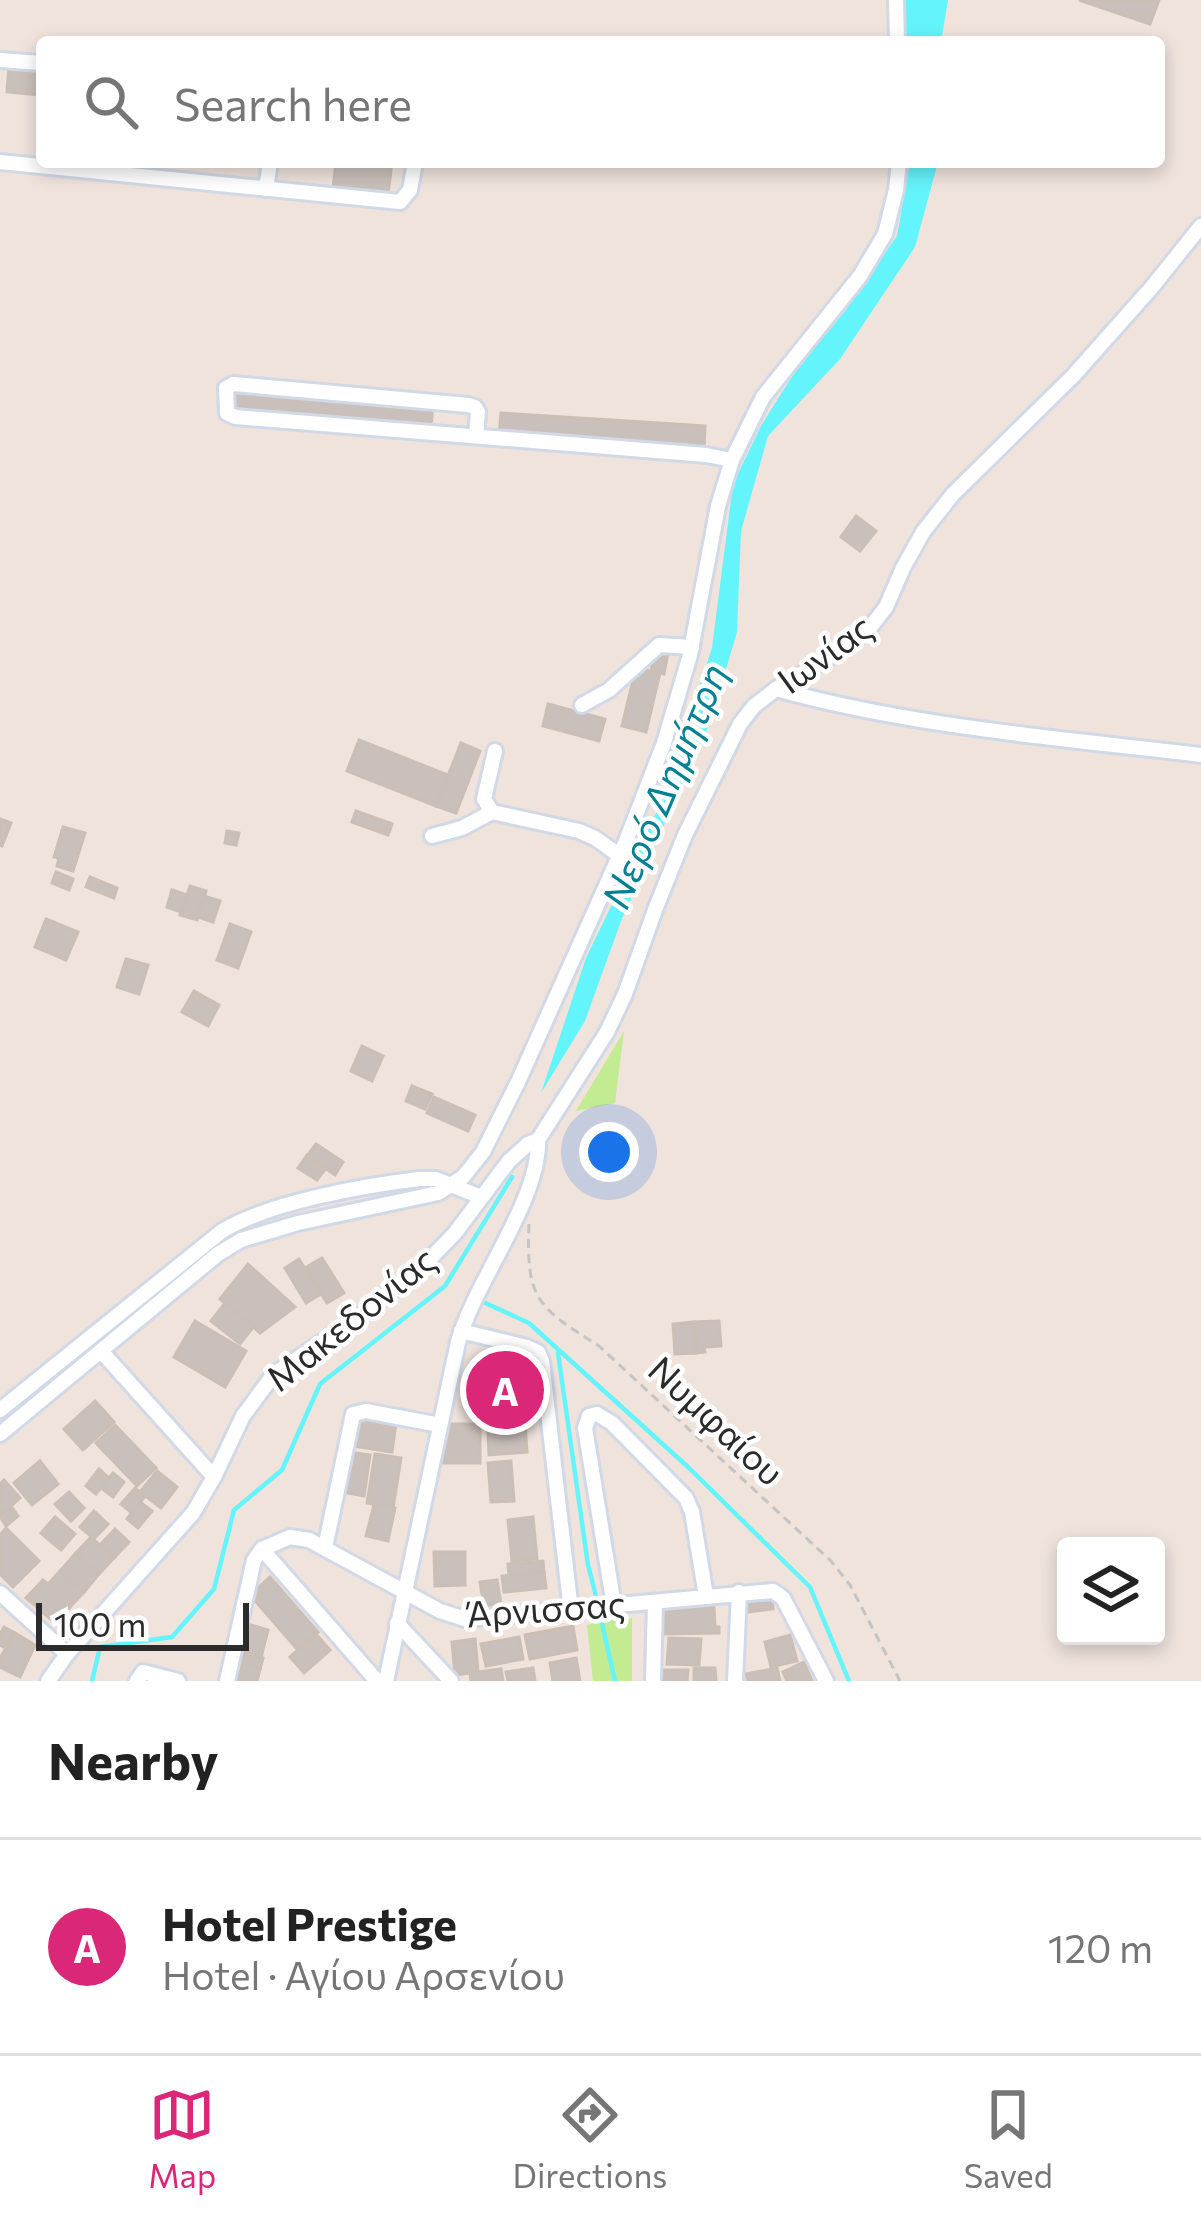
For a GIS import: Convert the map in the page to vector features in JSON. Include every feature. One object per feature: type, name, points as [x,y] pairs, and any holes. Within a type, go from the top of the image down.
[{"type":"street","points":[[896,0],[897,36]]},
{"type":"street","points":[[0,60],[36,63]]},
{"type":"street","points":[[0,162],[36,166]]},
{"type":"street","points":[[59,168],[400,202],[410,190],[414,168]]},
{"type":"street","points":[[266,189],[269,168]]},
{"type":"street","points":[[0,1434],[241,1240],[423,1197],[453,1185],[483,1152],[620,856],[664,743],[692,647],[718,506],[732,460],[763,397],[860,276],[885,234],[898,168]]},
{"type":"street","name":"Ιωνίας","points":[[538,1140],[607,1032],[685,835],[730,741],[754,706],[872,625],[886,607],[923,532],[952,494],[1073,376],[1201,226]]},
{"type":"street","points":[[476,436],[478,412],[468,404],[233,384],[226,388],[226,412],[235,417],[732,460]]},
{"type":"street","points":[[582,705],[609,690],[659,645],[692,647]]},
{"type":"street","points":[[776,689],[839,705],[986,729],[1201,754]]},
{"type":"street","points":[[495,751],[484,799],[492,812],[579,831],[620,856]]},
{"type":"street","points":[[432,836],[462,828],[492,812]]},
{"type":"street","points":[[381,1681],[461,1331],[536,1167],[538,1140]]},
{"type":"street","name":"Μακεδονίας","points":[[48,1681],[193,1513],[243,1416],[274,1374],[406,1280],[455,1233],[518,1153],[538,1140]]},
{"type":"street","points":[[0,1410],[222,1231],[244,1219],[290,1204],[401,1181],[436,1179],[481,1197]]},
{"type":"street","points":[[461,1331],[527,1347],[538,1352],[542,1361],[571,1611]]},
{"type":"street","points":[[101,1351],[214,1477]]},
{"type":"street","points":[[325,1548],[353,1414],[366,1411],[440,1425]]},
{"type":"street","points":[[614,1606],[585,1428],[589,1416],[597,1414],[613,1423],[686,1498],[706,1596]]},
{"type":"street","name":"Άρνισσας","points":[[262,1549],[294,1537],[465,1619],[773,1591],[779,1593],[826,1681]]},
{"type":"street","points":[[226,1681],[252,1566],[262,1549],[381,1681]]},
{"type":"street","points":[[735,1681],[739,1592]]},
{"type":"street","points":[[0,1593],[67,1654]]},
{"type":"street","points":[[653,1681],[655,1602]]},
{"type":"street","points":[[397,1623],[451,1681]]},
{"type":"street","points":[[137,1681],[143,1672],[178,1681]]},
{"type":"path","name":"Νυμφαίου","points":[[523,1198],[529,1217],[528,1259],[539,1302],[599,1346],[831,1561],[850,1585],[900,1681]]},
{"type":"green space","points":[[624,1031],[615,1103],[576,1111]]},
{"type":"green space","points":[[632,1618],[632,1681],[593,1681],[587,1625]]},
{"type":"water","points":[[904,0],[948,0],[942,36],[904,36]]},
{"type":"water","points":[[909,168],[936,168],[915,247],[840,359],[768,436],[741,531],[737,632],[710,723],[621,921],[585,1021],[541,1093],[586,958],[659,807],[712,648],[733,484],[762,424],[795,372],[897,236]]},
{"type":"building","points":[[1079,0],[1159,0],[1150,24]]},
{"type":"building","points":[[9,66],[36,68],[36,94],[7,92]]},
{"type":"building","points":[[335,168],[391,168],[388,194],[333,188]]},
{"type":"building","points":[[233,393],[433,406],[431,427],[231,414]]},
{"type":"building","points":[[501,413],[705,426],[704,449],[499,436]]},
{"type":"building","points":[[856,516],[876,531],[860,551],[841,537]]},
{"type":"building","points":[[655,650],[668,653],[664,674],[651,671]]},
{"type":"building","points":[[636,668],[660,673],[646,732],[622,726]]},
{"type":"building","points":[[548,704],[605,719],[599,741],[543,726]]},
{"type":"building","points":[[359,740],[448,775],[436,806],[347,771]]},
{"type":"building","points":[[461,743],[480,751],[456,813],[436,806]]},
{"type":"building","points":[[356,811],[392,824],[388,835],[352,822]]},
{"type":"building","points":[[0,819],[11,823],[2,846],[0,845]]},
{"type":"building","points":[[63,827],[85,833],[73,871],[57,866],[59,858],[54,857]]},
{"type":"building","points":[[227,831],[239,833],[236,845],[225,843]]},
{"type":"building","points":[[56,872],[73,879],[69,890],[52,883]]},
{"type":"building","points":[[90,877],[117,888],[114,898],[86,887]]},
{"type":"building","points":[[190,886],[206,891],[197,920],[180,915]]},
{"type":"building","points":[[172,890],[187,895],[181,912],[167,907]]},
{"type":"building","points":[[204,896],[220,901],[213,922],[198,917]]},
{"type":"building","points":[[46,919],[78,932],[66,960],[35,947]]},
{"type":"building","points":[[230,924],[251,932],[238,968],[217,960]]},
{"type":"building","points":[[126,959],[148,965],[139,994],[117,987]]},
{"type":"building","points":[[194,991],[219,1005],[208,1026],[182,1012]]},
{"type":"building","points":[[362,1046],[383,1056],[372,1081],[351,1071]]},
{"type":"building","points":[[412,1086],[432,1094],[425,1109],[406,1101]]},
{"type":"building","points":[[434,1097],[475,1115],[468,1131],[427,1113]]},
{"type":"building","points":[[316,1144],[343,1162],[335,1175],[307,1156]]},
{"type":"building","points":[[307,1155],[326,1168],[317,1180],[298,1168]]},
{"type":"building","points":[[322,1258],[344,1293],[327,1303],[305,1268]]},
{"type":"building","points":[[299,1259],[321,1294],[306,1303],[285,1268]]},
{"type":"building","points":[[248,1264],[295,1307],[260,1333],[220,1299]]},
{"type":"building","points":[[225,1303],[254,1326],[240,1344],[211,1321]]},
{"type":"building","points":[[195,1321],[246,1351],[225,1387],[174,1357]]},
{"type":"building","points":[[719,1321],[721,1346],[704,1347],[705,1352],[696,1353],[694,1322]]},
{"type":"building","points":[[694,1322],[696,1353],[675,1354],[673,1324]]},
{"type":"building","points":[[510,1353],[517,1402],[498,1405],[494,1375],[477,1378],[475,1359]]},
{"type":"building","points":[[95,1401],[114,1422],[83,1450],[64,1429]]},
{"type":"building","points":[[524,1406],[527,1452],[489,1455],[487,1408]]},
{"type":"building","points":[[357,1417],[396,1423],[392,1452],[353,1446]]},
{"type":"building","points":[[448,1424],[480,1424],[480,1463],[436,1463]]},
{"type":"building","points":[[115,1425],[156,1468],[137,1486],[96,1443]]},
{"type":"building","points":[[348,1452],[370,1455],[364,1496],[342,1492]]},
{"type":"building","points":[[375,1454],[401,1458],[393,1508],[367,1503]]},
{"type":"building","points":[[40,1461],[58,1484],[32,1505],[14,1483]]},
{"type":"building","points":[[511,1461],[514,1501],[491,1502],[488,1463]]},
{"type":"building","points":[[99,1469],[109,1478],[96,1494],[86,1486]]},
{"type":"building","points":[[157,1471],[177,1487],[161,1508],[140,1492]]},
{"type":"building","points":[[113,1473],[124,1482],[113,1497],[101,1488]]},
{"type":"building","points":[[4,1480],[20,1498],[0,1516],[0,1484]]},
{"type":"building","points":[[135,1488],[145,1496],[132,1513],[121,1504]]},
{"type":"building","points":[[69,1492],[84,1508],[71,1521],[55,1504]]},
{"type":"building","points":[[140,1502],[152,1511],[138,1528],[127,1519]]},
{"type":"building","points":[[374,1505],[395,1508],[388,1541],[366,1536]]},
{"type":"building","points":[[11,1506],[18,1516],[6,1526],[0,1516]]},
{"type":"building","points":[[94,1511],[108,1524],[94,1539],[80,1527]]},
{"type":"building","points":[[55,1517],[75,1534],[61,1550],[41,1533]]},
{"type":"building","points":[[533,1517],[537,1559],[512,1561],[508,1520]]},
{"type":"building","points":[[6,1528],[39,1561],[13,1587],[0,1574],[0,1535]]},
{"type":"building","points":[[115,1529],[129,1542],[114,1558],[100,1545]]},
{"type":"building","points":[[91,1537],[114,1558],[99,1574],[76,1553]]},
{"type":"building","points":[[434,1552],[465,1552],[465,1585],[435,1586]]},
{"type":"building","points":[[76,1553],[99,1574],[84,1592],[60,1571]]},
{"type":"building","points":[[543,1561],[544,1572],[509,1576],[508,1564]]},
{"type":"building","points":[[60,1571],[84,1592],[55,1623],[26,1598]]},
{"type":"building","points":[[544,1572],[546,1588],[504,1592],[502,1576]]},
{"type":"building","points":[[270,1577],[318,1632],[298,1650],[250,1595]]},
{"type":"building","points":[[497,1580],[501,1604],[484,1606],[480,1582]]},
{"type":"building","points":[[772,1599],[773,1609],[748,1612],[747,1601]]},
{"type":"building","points":[[714,1607],[719,1633],[663,1634],[663,1608]]},
{"type":"building","points":[[244,1623],[268,1630],[261,1658],[236,1651]]},
{"type":"building","points":[[573,1626],[577,1650],[530,1659],[525,1635]]},
{"type":"building","points":[[4,1627],[15,1633],[6,1648],[0,1645]]},
{"type":"building","points":[[15,1633],[35,1645],[20,1677],[0,1667],[0,1658]]},
{"type":"building","points":[[316,1634],[330,1650],[304,1673],[290,1657]]},
{"type":"building","points":[[790,1635],[797,1661],[771,1667],[765,1642]]},
{"type":"building","points":[[519,1637],[523,1659],[486,1666],[481,1644]]},
{"type":"building","points":[[669,1638],[701,1639],[699,1665],[667,1664]]},
{"type":"building","points":[[475,1639],[478,1672],[455,1675],[452,1642]]},
{"type":"building","points":[[244,1653],[263,1658],[260,1669],[241,1663]]},
{"type":"building","points":[[576,1658],[580,1681],[553,1681],[550,1663]]},
{"type":"building","points":[[804,1662],[812,1681],[787,1681],[783,1672]]},
{"type":"building","points":[[241,1663],[260,1669],[257,1681],[237,1681]]},
{"type":"building","points":[[533,1668],[535,1681],[508,1681],[506,1672]]},
{"type":"building","points":[[694,1668],[715,1668],[716,1681],[694,1681]]},
{"type":"building","points":[[777,1668],[780,1681],[748,1681],[746,1674]]},
{"type":"building","points":[[501,1669],[503,1681],[471,1681],[470,1673]]},
{"type":"building","points":[[660,1670],[688,1670],[687,1681],[660,1681]]},
{"type":"waterway","name":"Νερό Δημήτρη","points":[[92,1681],[100,1647],[172,1637],[214,1589],[234,1510],[282,1470],[320,1384],[445,1286],[512,1177]]},
{"type":"waterway","points":[[481,1301],[529,1323],[688,1467],[810,1587],[849,1681]]},
{"type":"waterway","points":[[558,1353],[596,1596]]},
{"type":"waterway","points":[[601,1619],[615,1681]]},
{"type":"place","name":"Hotel Prestige","points":[[505,1390]]}]
